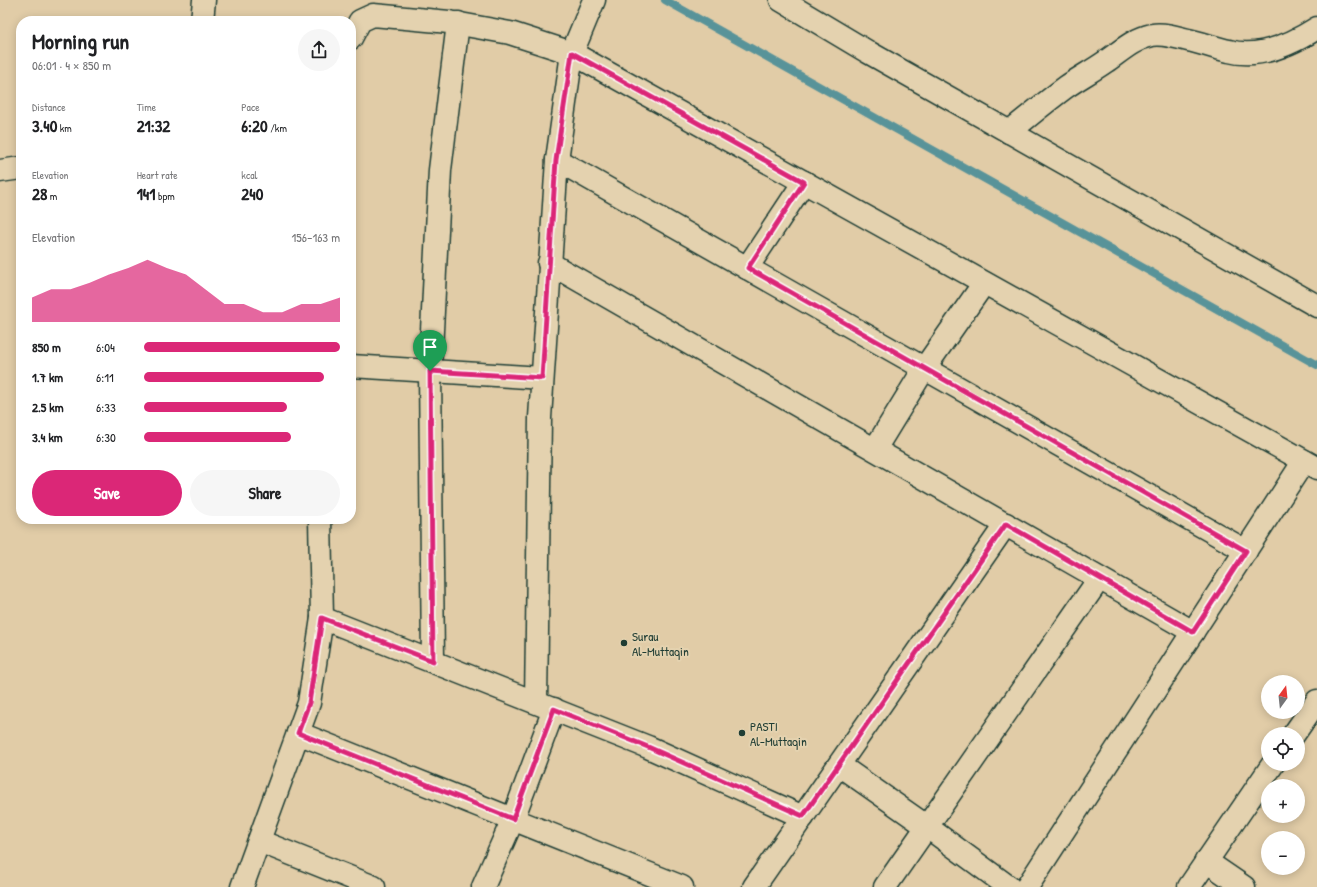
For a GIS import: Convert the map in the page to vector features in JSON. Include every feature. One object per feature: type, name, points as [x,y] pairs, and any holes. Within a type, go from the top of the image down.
[{"type":"street","points":[[202,16],[204,0]]},
{"type":"street","points":[[483,887],[513,819],[545,706],[540,418],[556,160],[572,53],[594,0]]},
{"type":"street","points":[[781,0],[868,52],[1317,306]]},
{"type":"street","points":[[356,28],[360,20],[373,15],[458,23],[510,33],[572,53],[1311,465],[1246,551],[1027,887]]},
{"type":"street","points":[[433,661],[430,371],[440,170],[458,23]]},
{"type":"street","points":[[1009,132],[1066,87],[1106,62],[1121,49],[1152,35],[1172,36],[1230,52],[1250,54],[1267,51],[1286,45],[1317,28]]},
{"type":"street","points":[[556,160],[1246,551]]},
{"type":"street","points":[[0,171],[16,169]]},
{"type":"street","points":[[748,268],[804,182]]},
{"type":"street","points":[[549,263],[1193,632]]},
{"type":"street","points":[[874,449],[924,368],[984,283]]},
{"type":"street","points":[[356,366],[542,378]]},
{"type":"street","points":[[242,887],[309,703],[322,618],[320,524]]},
{"type":"street","points":[[754,887],[1006,524]]},
{"type":"street","points":[[884,887],[1099,579]]},
{"type":"street","points":[[322,618],[648,747],[803,816]]},
{"type":"street","points":[[1299,727],[1317,701]]},
{"type":"street","points":[[298,733],[682,887]]},
{"type":"street","points":[[839,765],[1009,887]]},
{"type":"street","points":[[1189,887],[1269,771]]},
{"type":"street","points":[[259,840],[374,887]]},
{"type":"street","points":[[1206,861],[1244,887]]},
{"type":"waterway","points":[[665,0],[1317,365]]},
{"type":"place","name":"Surau Al-Muttaqin","points":[[624,643]]},
{"type":"place","name":"PASTI Al-Muttaqin","points":[[742,733]]},
{"type":"route","points":[[572,53],[804,182],[748,268],[1246,551],[1193,632],[1006,524],[803,816],[648,747],[554,709],[513,819],[298,733],[309,703],[322,618],[433,661],[430,371],[542,378],[556,160],[572,53]]}]
